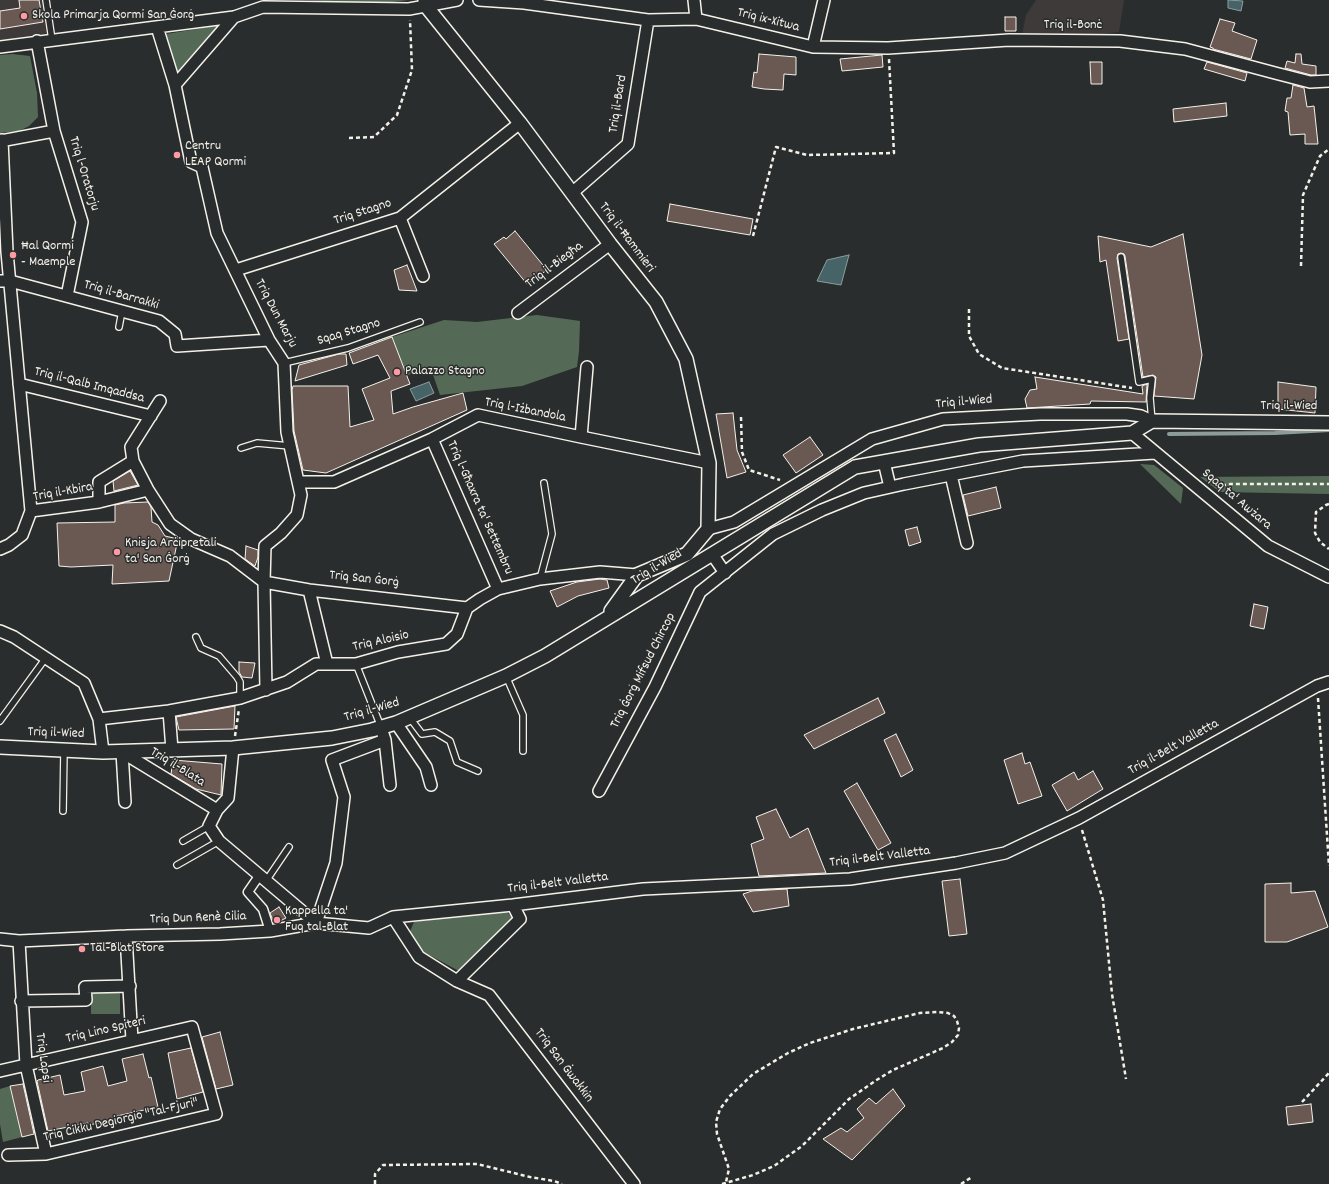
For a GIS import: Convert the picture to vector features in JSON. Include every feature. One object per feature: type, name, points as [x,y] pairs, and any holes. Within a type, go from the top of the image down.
[{"type":"street","points":[[175,85],[234,17],[258,4],[409,9],[426,3],[457,0]]},
{"type":"street","name":"Triq ix-Xitwa","points":[[479,0],[525,2],[648,20],[696,19],[812,47]]},
{"type":"street","points":[[694,0],[696,19]]},
{"type":"street","points":[[812,47],[824,0]]},
{"type":"street","name":"Triq il-Ħammieri","points":[[426,3],[520,123],[610,244],[656,302],[686,359],[709,463],[708,529]]},
{"type":"street","points":[[0,47],[37,41],[234,17]]},
{"type":"street","name":"Triq il-Bard","points":[[572,193],[628,144],[648,20]]},
{"type":"street","name":"Triq Dun Marju","points":[[157,27],[175,85],[191,162],[202,167],[217,233],[269,340],[284,363],[287,432],[301,495],[297,515],[281,533],[265,546],[264,582],[266,690]]},
{"type":"street","name":"Triq il-Bonċ","points":[[812,47],[888,48],[1009,40],[1120,41],[1185,49],[1310,82],[1329,81]]},
{"type":"street","name":"Triq l-Oratorju","points":[[37,41],[54,131],[82,222],[67,296]]},
{"type":"street","name":"Triq Stagno","points":[[236,270],[400,218],[520,123]]},
{"type":"street","points":[[31,511],[19,384],[5,281],[7,252],[1,140],[54,131]]},
{"type":"street","points":[[400,218],[423,276]]},
{"type":"street","name":"Triq il-Biegħa","points":[[518,313],[610,244]]},
{"type":"street","name":"Triq il-Barrakki","points":[[5,281],[159,321],[174,334],[177,346],[269,340]]},
{"type":"street","points":[[581,437],[587,367]]},
{"type":"street","name":"Triq il-Qalb Imqaddsa","points":[[19,384],[151,416]]},
{"type":"street","points":[[99,502],[99,482],[133,461],[131,447],[160,401]]},
{"type":"street","name":"Triq il-Wied","points":[[708,529],[734,522],[872,439],[943,419],[1040,414],[1126,414],[1141,416],[1152,421],[1329,423]]},
{"type":"street","name":"Triq l-Iżbandola","points":[[299,482],[334,482],[432,439],[478,415],[709,463]]},
{"type":"street","name":"Triq il-Wied","points":[[0,747],[103,752],[233,748],[332,738],[381,728],[506,676],[545,656],[608,616],[855,467],[979,445],[1132,433],[1152,421]]},
{"type":"street","name":"Sqaq ta' Awżara","points":[[1132,433],[1268,546],[1329,578]]},
{"type":"street","name":"Triq l-Għaxra ta' Settembru","points":[[432,439],[498,589]]},
{"type":"street","points":[[712,554],[725,574],[773,534],[822,510],[864,493],[890,487],[1023,461],[1155,453]]},
{"type":"street","name":"Triq San Ġorġ","points":[[133,461],[148,490],[170,524],[191,539],[230,556],[264,582],[309,590],[467,608]]},
{"type":"street","points":[[884,462],[890,487]]},
{"type":"street","points":[[951,475],[967,542]]},
{"type":"street","name":"Triq il-Kbira","points":[[0,549],[9,545],[22,535],[31,511],[99,502],[148,490]]},
{"type":"street","points":[[467,608],[498,589],[540,579],[600,572],[637,575],[687,554],[708,529]]},
{"type":"street","name":"Triq Ġorġ Mifsud Chircop","points":[[599,791],[655,686],[700,592],[725,574]]},
{"type":"street","points":[[608,616],[637,575]]},
{"type":"street","points":[[309,590],[327,664]]},
{"type":"street","name":"Triq Aloisio","points":[[100,719],[169,711],[240,698],[287,682],[316,664],[356,664],[398,652],[446,644],[457,634],[467,608]]},
{"type":"street","points":[[0,631],[14,637],[45,659],[84,683],[100,719],[103,752]]},
{"type":"street","name":"Triq il-Belt Valletta","points":[[393,917],[513,905],[643,889],[850,879],[949,864],[1005,853],[1079,818],[1317,686],[1329,682]]},
{"type":"street","points":[[169,711],[172,750]]},
{"type":"street","points":[[396,723],[426,767],[431,785]]},
{"type":"street","points":[[381,728],[385,740],[390,785]]},
{"type":"street","points":[[233,748],[228,798],[217,810],[208,826],[219,841],[316,923],[336,863],[344,797],[332,760],[385,740]]},
{"type":"street","points":[[122,752],[125,802]]},
{"type":"street","name":"Triq il-Blata","points":[[122,752],[217,810]]},
{"type":"street","points":[[263,878],[248,892],[263,909],[270,931]]},
{"type":"street","points":[[457,980],[520,919],[513,905]]},
{"type":"street","name":"Triq Dun Renè Cilia","points":[[0,938],[18,941],[126,936],[220,934],[270,931],[316,923],[369,928],[393,917]]},
{"type":"street","name":"Triq San Ġwakkin","points":[[393,917],[419,958],[457,980],[489,995],[634,1184]]},
{"type":"street","points":[[126,936],[132,1040]]},
{"type":"street","name":"Triq Lapsi","points":[[18,941],[26,1065],[46,1154]]},
{"type":"street","points":[[21,1001],[86,1000],[85,987],[130,986]]},
{"type":"street","name":"Triq Lino Spiteri","points":[[0,1071],[192,1027],[216,1114]]},
{"type":"street","name":"Triq Ċikku Degiorgio \"Tal-Fjuri\"","points":[[8,1155],[46,1154],[216,1114]]},
{"type":"lane","points":[[46,0],[52,40]]},
{"type":"lane","points":[[1121,257],[1139,382],[1152,379],[1150,398],[1152,421]]},
{"type":"lane","points":[[119,327],[122,311]]},
{"type":"lane","name":"Sqaq Stagno","points":[[284,363],[348,348],[420,322]]},
{"type":"lane","points":[[241,448],[257,443],[290,446]]},
{"type":"lane","points":[[540,579],[552,534],[544,483]]},
{"type":"lane","points":[[196,637],[201,648],[219,656],[237,677],[240,682],[240,698]]},
{"type":"lane","points":[[0,721],[45,659]]},
{"type":"lane","points":[[356,664],[381,728]]},
{"type":"lane","points":[[506,676],[523,715],[523,752]]},
{"type":"lane","points":[[409,717],[422,734],[435,732],[450,741],[457,762],[478,771]]},
{"type":"lane","points":[[63,811],[64,750]]},
{"type":"lane","points":[[183,841],[208,826]]},
{"type":"lane","points":[[177,865],[219,841]]},
{"type":"lane","points":[[263,878],[289,847]]},
{"type":"path","points":[[349,138],[374,137],[397,116],[412,70],[409,9]]},
{"type":"path","points":[[753,236],[776,147],[807,155],[894,153],[888,48]]},
{"type":"path","points":[[1301,266],[1303,194],[1320,156],[1329,149]]},
{"type":"path","points":[[969,309],[969,336],[979,354],[1002,368],[1151,391]]},
{"type":"path","points":[[741,417],[742,452],[749,470],[795,486]]},
{"type":"path","points":[[1198,488],[1231,484],[1329,484]]},
{"type":"path","points":[[1329,504],[1316,512],[1315,533],[1320,542],[1329,549]]},
{"type":"path","points":[[1317,686],[1329,866]]},
{"type":"path","points":[[233,748],[240,698]]},
{"type":"path","points":[[1079,818],[1103,900],[1112,994],[1126,1079]]},
{"type":"path","points":[[722,1184],[753,1175],[774,1166],[802,1146],[849,1099],[870,1084],[893,1070],[943,1048],[952,1042],[958,1035],[959,1028],[954,1016],[948,1013],[938,1012],[920,1013],[853,1029],[810,1043],[788,1053],[753,1074],[730,1096],[720,1109],[716,1122],[717,1134],[729,1169],[726,1182]]},
{"type":"path","points":[[1302,1102],[1329,1073]]},
{"type":"path","points":[[375,1184],[375,1174],[383,1165],[477,1164],[562,1184]]},
{"type":"path","points":[[961,1184],[972,1177]]},
{"type":"shaded area","name":"Skola Primarja Qormi San Ġorġ","points":[[0,0],[46,0],[51,33],[0,40]]},
{"type":"shaded area","points":[[1036,0],[1124,0],[1119,32],[1101,34],[1022,35],[1026,15]]},
{"type":"green space","points":[[307,0],[409,0],[375,4]]},
{"type":"green space","points":[[222,25],[177,75],[166,34]]},
{"type":"green space","points":[[12,54],[30,56],[37,93],[38,117],[29,126],[19,131],[0,133],[0,55]]},
{"type":"green space","points":[[537,315],[580,321],[577,367],[522,386],[440,395],[430,366],[406,376],[392,337],[444,320],[477,322]]},
{"type":"green space","points":[[1140,464],[1154,465],[1183,488],[1181,504]]},
{"type":"green space","points":[[1329,476],[1329,494],[1220,492],[1200,477]]},
{"type":"green space","points":[[505,910],[514,919],[459,971],[420,950],[409,934],[414,922]]},
{"type":"green space","points":[[120,988],[120,1014],[91,1014],[91,989]]},
{"type":"green space","points":[[10,1086],[22,1137],[3,1142],[0,1124],[0,1089]]},
{"type":"water","points":[[1228,0],[1243,1],[1241,11],[1228,8]]},
{"type":"water","points":[[849,255],[841,285],[817,281],[827,260]]},
{"type":"water","points":[[429,382],[434,393],[416,401],[410,389]]},
{"type":"building","points":[[19,0],[39,0],[43,22],[0,29],[0,11],[20,8]]},
{"type":"building","points":[[1005,17],[1016,17],[1016,31],[1005,31]]},
{"type":"building","points":[[1220,19],[1235,23],[1232,31],[1257,40],[1251,59],[1210,47]]},
{"type":"building","points":[[759,54],[796,57],[796,75],[784,74],[783,90],[752,87],[754,72],[757,73]]},
{"type":"building","points":[[1296,54],[1301,54],[1302,64],[1316,66],[1316,75],[1285,68],[1287,61],[1295,63]]},
{"type":"building","points":[[882,55],[883,67],[842,71],[840,59]]},
{"type":"building","points":[[1090,62],[1102,62],[1102,84],[1091,84]]},
{"type":"building","points":[[1207,62],[1247,73],[1245,81],[1204,69]]},
{"type":"building","points":[[1293,85],[1304,88],[1307,107],[1314,106],[1318,144],[1305,144],[1305,134],[1290,135],[1288,112],[1285,111],[1287,98],[1291,98]]},
{"type":"building","points":[[1226,103],[1227,116],[1174,122],[1173,109]]},
{"type":"building","points":[[670,204],[753,219],[750,235],[667,221]]},
{"type":"building","points":[[515,231],[547,270],[527,284],[494,244],[504,237],[506,239]]},
{"type":"building","points":[[1183,234],[1202,355],[1194,399],[1154,396],[1156,377],[1153,375],[1143,377],[1125,256],[1121,253],[1118,254],[1117,258],[1129,339],[1118,341],[1106,260],[1100,262],[1098,236],[1151,247]]},
{"type":"building","points":[[407,265],[417,291],[399,290],[394,270]]},
{"type":"building","points":[[392,337],[410,384],[391,391],[393,414],[463,393],[467,410],[326,473],[303,470],[294,431],[293,386],[348,386],[350,427],[374,420],[362,389],[390,378],[378,355],[353,364],[349,353]]},
{"type":"building","points":[[339,354],[346,354],[347,365],[295,381],[299,365]]},
{"type":"building","points":[[1035,377],[1143,394],[1142,386],[1147,384],[1146,402],[1091,401],[1090,404],[1027,408],[1025,399],[1030,390],[1037,389]]},
{"type":"building","points":[[1278,382],[1316,387],[1315,413],[1278,409]]},
{"type":"building","points":[[733,413],[737,450],[746,472],[727,478],[716,414]]},
{"type":"building","points":[[810,437],[823,455],[796,473],[783,455]]},
{"type":"building","points":[[130,471],[138,485],[114,491],[113,481]]},
{"type":"building","points":[[996,487],[1001,508],[968,516],[963,495]]},
{"type":"building","name":"Knisja Arċipretali ta' San Ġorġ","points":[[148,502],[151,507],[152,522],[158,525],[165,536],[178,539],[169,581],[112,584],[113,565],[71,567],[59,566],[57,523],[115,522],[115,505]]},
{"type":"building","points":[[917,527],[921,542],[909,546],[905,530]]},
{"type":"building","points":[[246,546],[258,550],[258,557],[255,566],[245,559]]},
{"type":"building","points":[[600,579],[607,580],[609,588],[578,596],[557,607],[550,591],[577,582]]},
{"type":"building","points":[[1254,604],[1268,607],[1264,629],[1250,626]]},
{"type":"building","points":[[239,662],[255,663],[252,678],[242,677],[239,672]]},
{"type":"building","points":[[878,698],[885,713],[814,749],[804,735]]},
{"type":"building","points":[[235,706],[234,729],[179,730],[176,717]]},
{"type":"building","points":[[896,734],[913,770],[901,777],[884,740]]},
{"type":"building","points":[[1022,753],[1025,764],[1030,762],[1042,796],[1018,804],[1004,760]]},
{"type":"building","points":[[173,760],[222,764],[221,795],[196,789],[171,774]]},
{"type":"building","points":[[1093,771],[1103,789],[1067,811],[1052,785],[1074,772],[1078,780]]},
{"type":"building","points":[[857,783],[891,843],[878,850],[844,791]]},
{"type":"building","points":[[776,809],[790,838],[808,828],[826,873],[759,876],[751,844],[764,839],[756,817]]},
{"type":"building","points":[[960,879],[967,934],[949,936],[942,881]]},
{"type":"building","points":[[1291,883],[1291,893],[1315,891],[1328,927],[1287,942],[1265,942],[1265,884]]},
{"type":"building","points":[[787,889],[789,906],[753,912],[743,894],[752,891]]},
{"type":"building","name":"Kappella ta' Fuq tal-Blat","points":[[279,907],[286,918],[274,923],[270,913]]},
{"type":"building","points":[[220,1032],[233,1085],[216,1089],[202,1037]]},
{"type":"building","points":[[191,1048],[203,1092],[177,1099],[168,1053]]},
{"type":"building","points":[[143,1054],[149,1078],[151,1077],[158,1107],[117,1116],[118,1119],[48,1131],[38,1080],[60,1075],[64,1095],[85,1091],[81,1072],[103,1066],[108,1086],[127,1081],[122,1059]]},
{"type":"building","points":[[23,1084],[34,1134],[22,1137],[10,1086]]},
{"type":"building","points":[[893,1089],[905,1106],[852,1160],[823,1139],[841,1128],[847,1132],[864,1118],[857,1109],[869,1098],[876,1104]]},
{"type":"building","points":[[1311,1104],[1313,1122],[1288,1125],[1286,1107]]},
{"type":"waterway","points":[[1169,434],[1275,433],[1329,430]]},
{"type":"place","name":"Skola Primarja Qormi San Ġorġ","points":[[24,16]]},
{"type":"place","name":"Centru LEAP Qormi","points":[[177,155]]},
{"type":"place","name":"Ħal Qormi - Maemple","points":[[13,255]]},
{"type":"place","name":"Palazzo Stagno","points":[[397,372]]},
{"type":"place","name":"Knisja Arċipretali ta' San Ġorġ","points":[[117,552]]},
{"type":"place","name":"Kappella ta' Fuq tal-Blat","points":[[277,920]]},
{"type":"place","name":"Tal-Blat Store","points":[[82,949]]}]
